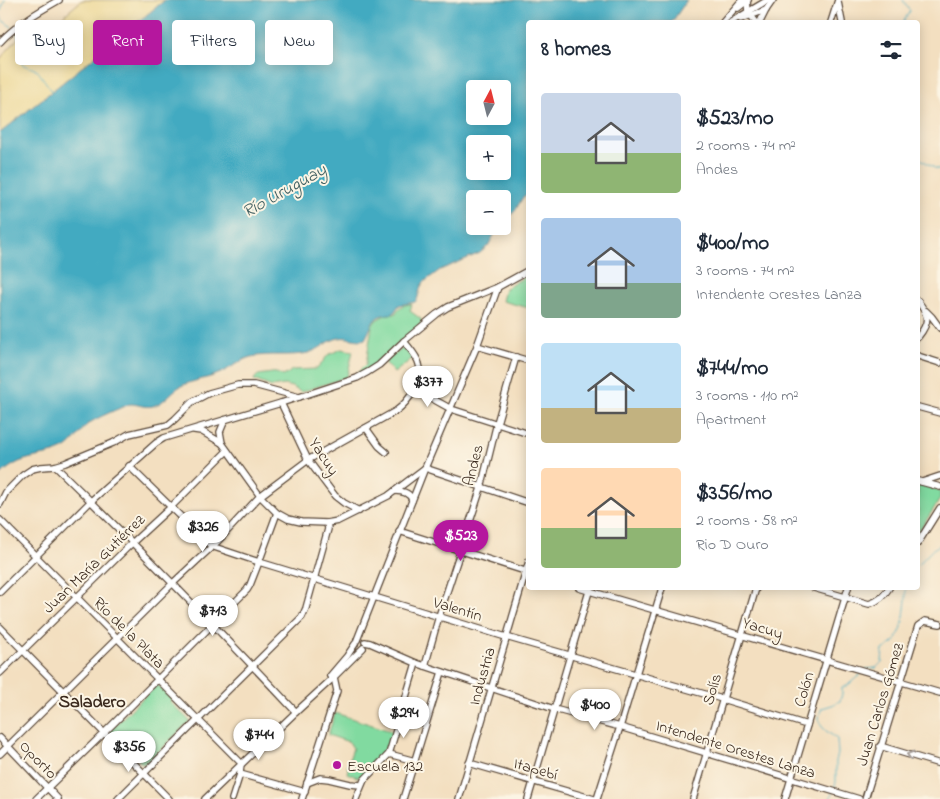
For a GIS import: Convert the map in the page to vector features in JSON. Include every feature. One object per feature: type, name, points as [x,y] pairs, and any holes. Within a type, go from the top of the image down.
[{"type":"street","points":[[0,42],[26,19],[59,0]]},
{"type":"street","points":[[746,0],[750,14],[754,20]]},
{"type":"street","points":[[729,20],[746,0]]},
{"type":"street","points":[[750,14],[768,0]]},
{"type":"street","points":[[761,20],[773,0]]},
{"type":"street","points":[[832,20],[838,0]]},
{"type":"street","points":[[838,0],[842,20]]},
{"type":"street","points":[[731,20],[766,10]]},
{"type":"street","points":[[0,592],[91,501],[129,466],[164,438],[357,378],[379,364],[404,341],[448,306],[498,287],[526,272]]},
{"type":"street","points":[[205,799],[333,676],[361,644],[362,630],[399,531],[478,346],[498,287]]},
{"type":"street","points":[[920,304],[927,316],[927,322],[920,334]]},
{"type":"street","points":[[924,310],[940,328]]},
{"type":"street","points":[[0,754],[217,542],[260,496],[308,460],[404,405],[415,389],[420,366],[418,360],[404,341]]},
{"type":"street","points":[[478,346],[526,360]]},
{"type":"street","name":"Andes","points":[[425,666],[439,616],[481,488],[516,357]]},
{"type":"street","points":[[920,357],[940,363]]},
{"type":"street","points":[[0,504],[6,492],[32,469],[65,463],[129,434],[168,425],[192,402],[209,392],[238,385],[254,385],[299,397]]},
{"type":"street","points":[[415,389],[451,409],[526,433]]},
{"type":"street","name":"Yacuy","points":[[281,403],[308,460],[335,496],[344,504],[359,511]]},
{"type":"street","points":[[920,408],[940,413]]},
{"type":"street","points":[[225,420],[220,432],[222,443],[227,451],[260,496],[277,513],[288,519],[301,522],[327,523],[338,520],[388,496],[425,468]]},
{"type":"street","points":[[366,428],[379,446],[386,452]]},
{"type":"street","points":[[191,429],[222,443]]},
{"type":"street","name":"Juan María Gutiérrez","points":[[0,673],[227,451]]},
{"type":"street","points":[[55,466],[297,710]]},
{"type":"street","name":"Valentín","points":[[129,466],[211,546],[506,637],[807,725]]},
{"type":"street","points":[[425,468],[526,502]]},
{"type":"street","points":[[920,481],[940,476]]},
{"type":"street","points":[[920,481],[940,487]]},
{"type":"street","points":[[395,491],[408,494],[412,500]]},
{"type":"street","points":[[920,540],[940,508]]},
{"type":"street","points":[[36,799],[247,590],[277,513]]},
{"type":"street","name":"Río de la Plata","points":[[0,520],[241,763]]},
{"type":"street","points":[[118,799],[302,617],[328,529],[327,523]]},
{"type":"street","points":[[399,531],[526,572]]},
{"type":"street","name":"Industria","points":[[459,799],[526,575]]},
{"type":"street","points":[[528,799],[590,590]]},
{"type":"street","name":"Yacuy","points":[[593,590],[940,694]]},
{"type":"street","points":[[596,799],[661,590]]},
{"type":"street","name":"Solís","points":[[693,799],[755,590]]},
{"type":"street","points":[[821,590],[869,604],[883,597],[888,590]]},
{"type":"street","name":"Colón","points":[[786,799],[847,590]]},
{"type":"street","name":"Juan Carlos Gómez","points":[[864,799],[918,626],[925,621],[940,624]]},
{"type":"street","points":[[0,628],[169,799]]},
{"type":"street","name":"Intendente Orestes Lanza","points":[[361,644],[377,646],[416,663],[554,709],[859,799]]},
{"type":"street","points":[[356,799],[364,780],[389,754],[416,663]]},
{"type":"street","points":[[403,799],[442,672]]},
{"type":"street","points":[[302,799],[336,691],[333,676]]},
{"type":"street","name":"Oporto","points":[[0,738],[58,799]]},
{"type":"street","points":[[880,746],[940,764]]},
{"type":"street","points":[[389,754],[415,761]]},
{"type":"street","points":[[232,799],[240,774],[241,763]]},
{"type":"street","name":"Itapebí","points":[[469,763],[596,799]]},
{"type":"street","points":[[240,774],[305,792]]},
{"type":"street","points":[[307,783],[320,778],[361,785]]},
{"type":"green space","points":[[526,276],[526,307],[502,301],[505,289]]},
{"type":"green space","points":[[412,304],[410,311],[421,319],[421,324],[371,368],[359,375],[358,372],[366,364],[372,326],[376,320],[387,314],[395,314],[402,306]]},
{"type":"green space","points":[[405,346],[414,357],[394,373],[385,362]]},
{"type":"green space","points":[[341,349],[353,351],[347,377],[301,392],[292,387],[284,385],[272,387],[254,380],[260,375],[278,373],[283,376],[292,370],[317,369],[328,355]]},
{"type":"green space","points":[[920,485],[938,490],[940,492],[940,499],[920,530]]},
{"type":"green space","points":[[157,684],[173,699],[170,702],[190,721],[146,764],[142,764],[125,747],[123,749],[109,735],[109,731]]},
{"type":"green space","points":[[335,713],[394,732],[388,751],[365,776],[357,777],[347,773],[347,766],[353,748],[349,742],[328,735]]},
{"type":"sand","points":[[82,0],[165,0],[140,20],[93,20],[93,58],[0,133],[0,59],[15,42],[15,65],[83,65],[83,20],[57,20]]},
{"type":"water","name":"Río Uruguay","points":[[165,0],[687,0],[673,20],[526,20],[526,195],[511,215],[511,190],[466,190],[466,235],[494,235],[488,246],[480,253],[440,270],[424,282],[415,302],[399,305],[393,314],[386,314],[377,318],[365,339],[339,338],[308,353],[247,358],[221,373],[181,386],[153,406],[147,407],[130,404],[102,416],[88,424],[71,444],[64,449],[30,458],[11,466],[0,475],[0,133],[93,58],[93,65],[162,65],[162,20],[140,20]]},
{"type":"waterway","points":[[5,0],[0,13],[2,20],[12,27]]},
{"type":"waterway","points":[[903,0],[910,11],[904,20]]},
{"type":"waterway","points":[[24,65],[37,70],[52,91]]},
{"type":"waterway","points":[[920,158],[936,169],[940,169]]},
{"type":"waterway","points":[[920,563],[933,549],[940,545]]},
{"type":"waterway","points":[[866,669],[876,668],[882,662],[883,650],[896,641],[903,621],[906,590]]},
{"type":"waterway","points":[[834,789],[838,754],[837,739],[822,726],[819,719],[820,714],[822,708],[840,701],[842,688],[850,684],[861,674]]},
{"type":"waterway","points":[[830,799],[832,793]]},
{"type":"place","name":"Escuela 132","points":[[337,765]]},
{"type":"district","name":"Saladero","points":[[92,701]]}]
